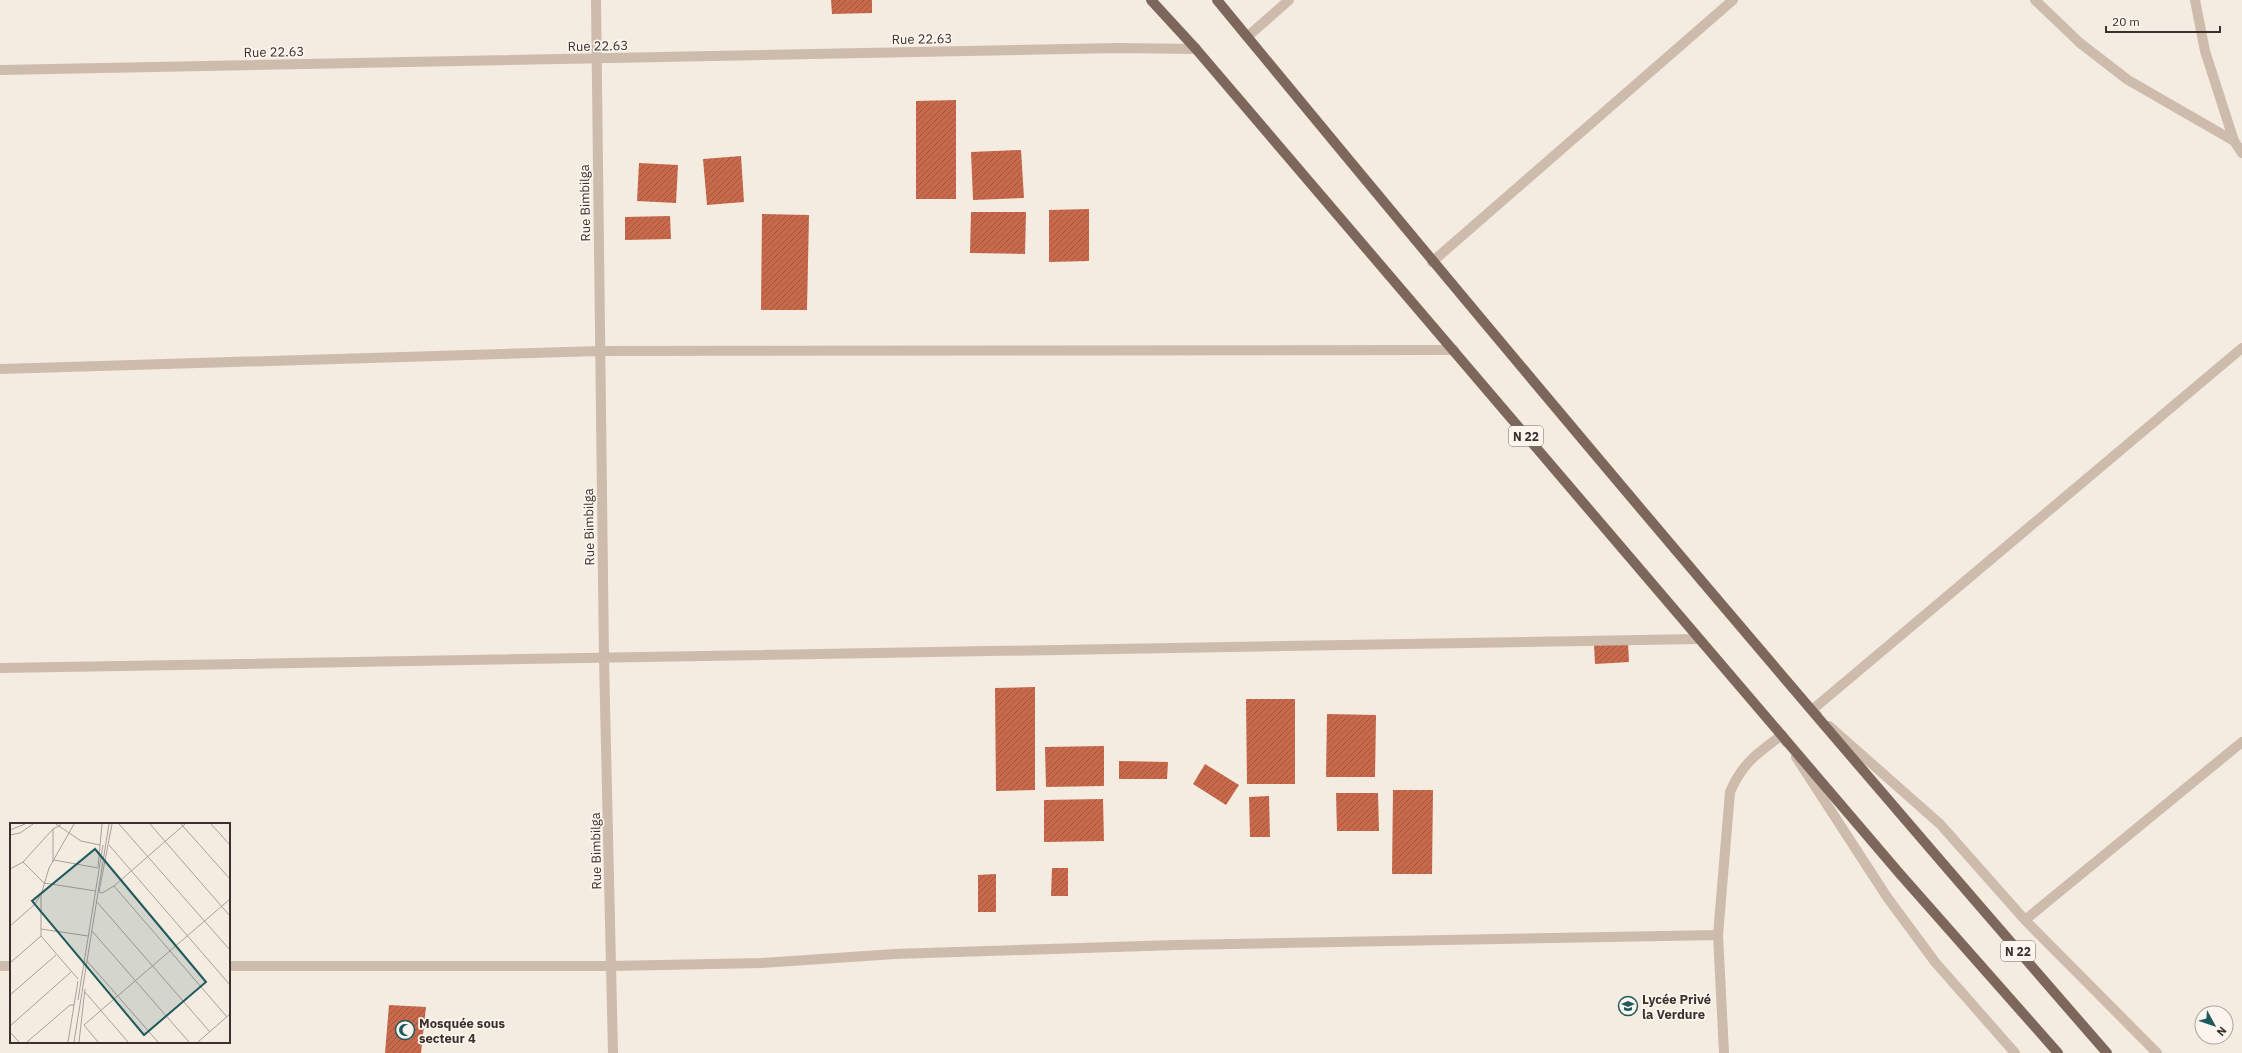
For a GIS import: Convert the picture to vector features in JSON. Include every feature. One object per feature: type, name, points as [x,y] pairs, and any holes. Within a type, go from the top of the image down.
[{"type":"main road","name":"N 22","points":[[1151,0],[1196,49],[1454,350],[1698,639],[1900,874],[2058,1053]]},
{"type":"main road","name":"N 22","points":[[1217,0],[1432,262],[1929,848],[2107,1053]]},
{"type":"street","name":"Rue Bimbilga","points":[[596,0],[604,658],[612,1053]]},
{"type":"street","points":[[1247,37],[1289,0]]},
{"type":"street","points":[[1432,262],[1733,0]]},
{"type":"street","points":[[2035,0],[2080,43],[2128,80],[2234,141]]},
{"type":"street","points":[[2195,0],[2205,51],[2234,141],[2242,153]]},
{"type":"street","name":"Rue 22.63","points":[[0,70],[1118,48],[1196,49]]},
{"type":"street","points":[[2157,1053],[2025,920],[1940,824],[1812,710],[2242,348]]},
{"type":"street","points":[[0,369],[600,351],[1454,350]]},
{"type":"street","points":[[0,668],[1698,639]]},
{"type":"street","points":[[1724,1053],[1718,935],[1730,792],[1738,773],[1749,760],[1782,735],[1887,897],[1935,962],[2015,1053]]},
{"type":"street","points":[[2025,920],[2242,742]]},
{"type":"street","points":[[230,966],[611,966],[761,963],[895,954],[1153,946],[1718,935]]},
{"type":"building","points":[[831,0],[872,0],[872,13],[832,14]]},
{"type":"building","points":[[956,100],[956,199],[916,199],[916,101]]},
{"type":"building","points":[[1021,150],[1024,198],[973,200],[971,152]]},
{"type":"building","points":[[741,156],[744,202],[707,205],[703,159]]},
{"type":"building","points":[[639,163],[678,165],[676,203],[637,201]]},
{"type":"building","points":[[1089,209],[1089,261],[1049,262],[1049,210]]},
{"type":"building","points":[[971,212],[1026,212],[1025,254],[970,253]]},
{"type":"building","points":[[762,214],[809,215],[807,310],[761,310]]},
{"type":"building","points":[[670,216],[671,239],[625,240],[625,217]]},
{"type":"building","points":[[1628,643],[1629,662],[1595,664],[1594,645]]},
{"type":"building","points":[[1035,687],[1035,790],[996,791],[995,688]]},
{"type":"building","points":[[1246,699],[1295,699],[1295,784],[1247,784]]},
{"type":"building","points":[[1327,714],[1376,715],[1375,777],[1326,777]]},
{"type":"building","points":[[1104,746],[1104,786],[1046,787],[1045,747]]},
{"type":"building","points":[[1119,761],[1168,762],[1167,779],[1119,779]]},
{"type":"building","points":[[1205,764],[1239,785],[1226,805],[1193,784]]},
{"type":"building","points":[[1393,790],[1433,790],[1432,874],[1392,874]]},
{"type":"building","points":[[1336,793],[1378,793],[1379,831],[1337,831]]},
{"type":"building","points":[[1269,796],[1270,837],[1250,837],[1249,797]]},
{"type":"building","points":[[1103,799],[1104,841],[1044,842],[1044,800]]},
{"type":"building","points":[[1052,868],[1068,868],[1068,896],[1051,896]]},
{"type":"building","points":[[996,874],[996,912],[978,912],[978,875]]},
{"type":"building","name":"Mosquée sous secteur 4","points":[[389,1005],[426,1007],[421,1053],[385,1053]]},
{"type":"place","name":"Lycée Privé la Verdure","points":[[1628,1006]]},
{"type":"place","name":"Mosquée sous secteur 4","points":[[405,1030]]}]
